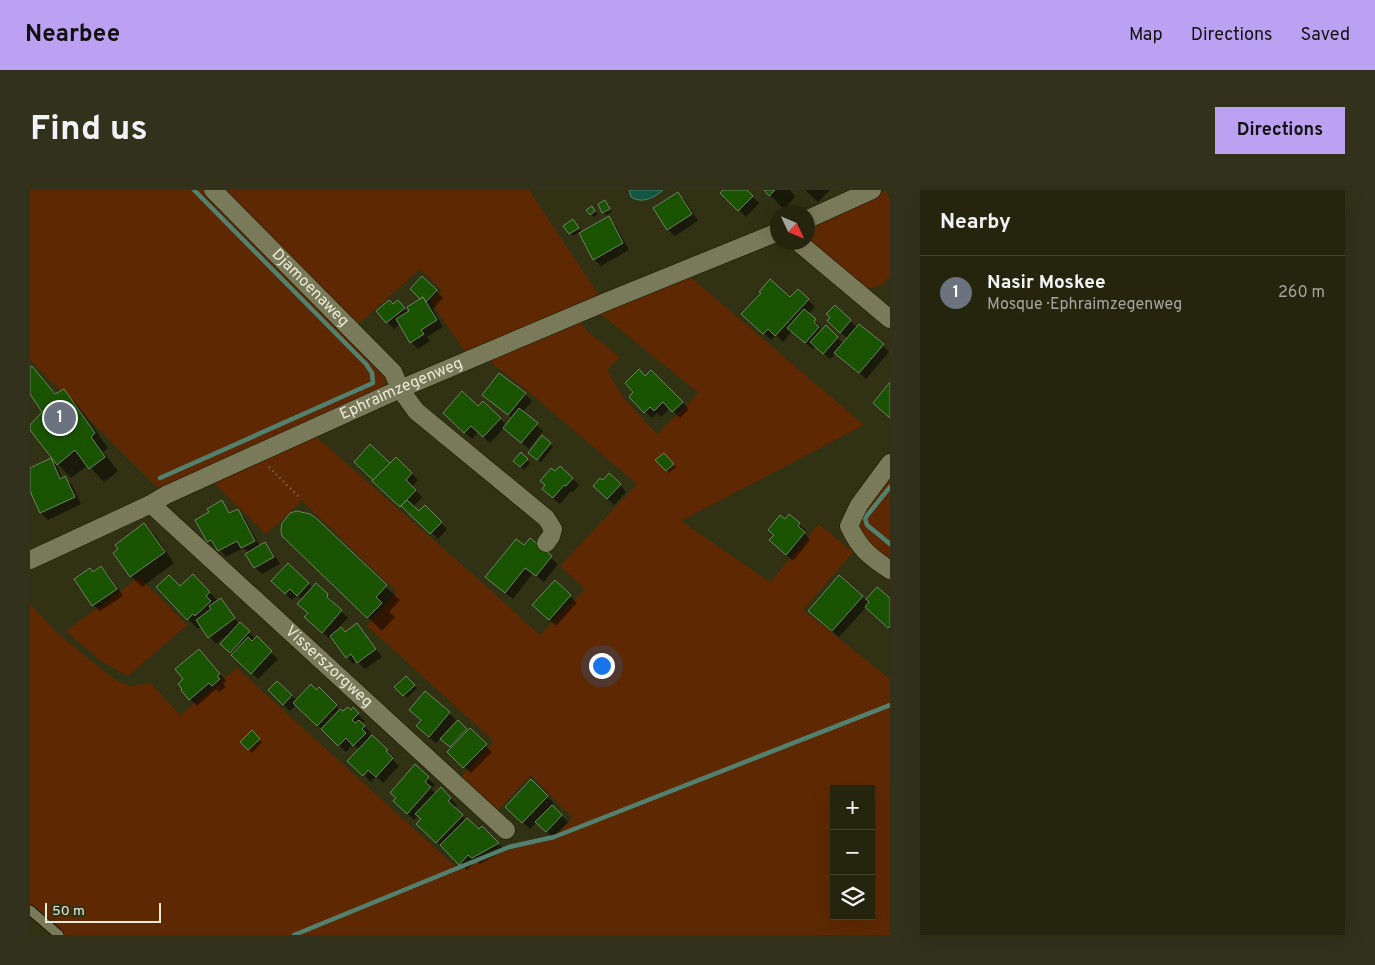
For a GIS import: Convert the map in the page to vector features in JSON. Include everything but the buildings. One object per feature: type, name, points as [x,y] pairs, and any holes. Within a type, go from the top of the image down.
[{"type":"street","name":"Djamoenaweg","points":[[213,190],[393,372],[400,390],[416,411],[546,518],[553,529],[551,536],[546,542]]},
{"type":"street","points":[[815,215],[872,190]]},
{"type":"street","name":"Ephraimzegenweg","points":[[30,560],[151,504],[166,495],[400,390],[608,301],[770,235]]},
{"type":"street","points":[[808,250],[890,318]]},
{"type":"street","points":[[890,463],[860,505],[849,526],[857,543],[874,559],[890,570]]},
{"type":"street","name":"Visserszorgweg","points":[[151,504],[506,830]]},
{"type":"lane","points":[[30,910],[59,935]]},
{"type":"path","points":[[258,454],[298,496]]},
{"type":"shaded area","points":[[30,190],[205,190],[386,375],[386,384],[384,387],[160,490],[30,360]]},
{"type":"shaded area","points":[[224,190],[529,190],[599,295],[466,353],[431,302],[442,290],[420,269],[356,326]]},
{"type":"shaded area","points":[[629,190],[663,190],[652,198],[639,200],[631,197]]},
{"type":"shaded area","points":[[886,191],[890,199],[890,276],[882,285],[866,290],[815,246],[815,221]]},
{"type":"shaded area","points":[[688,275],[864,425],[681,521],[770,582],[819,524],[853,552],[803,610],[890,679],[890,935],[51,935],[30,916],[30,604],[57,633],[114,679],[129,686],[150,683],[180,715],[237,668],[457,868],[509,847],[554,837],[573,818],[531,775],[494,814],[458,780],[494,741],[367,626],[397,592],[302,501],[266,534],[212,481],[314,435],[540,635],[585,589],[560,566],[637,484],[487,359],[580,320],[586,330],[620,357],[607,370],[624,399],[657,434],[699,393],[597,311]]},
{"type":"shaded area","points":[[890,472],[890,563],[875,549],[866,537],[861,527],[860,518],[863,509]]},
{"type":"shaded area","points":[[139,577],[187,625],[128,676],[101,661],[66,631]]},
{"type":"waterway","points":[[160,478],[373,383],[372,373],[366,364],[194,190]]},
{"type":"waterway","points":[[890,487],[865,518],[867,525],[890,544]]},
{"type":"waterway","points":[[294,935],[509,847],[554,837],[890,705]]},
{"type":"place","name":"Nasir Moskee","points":[[60,418]]}]
